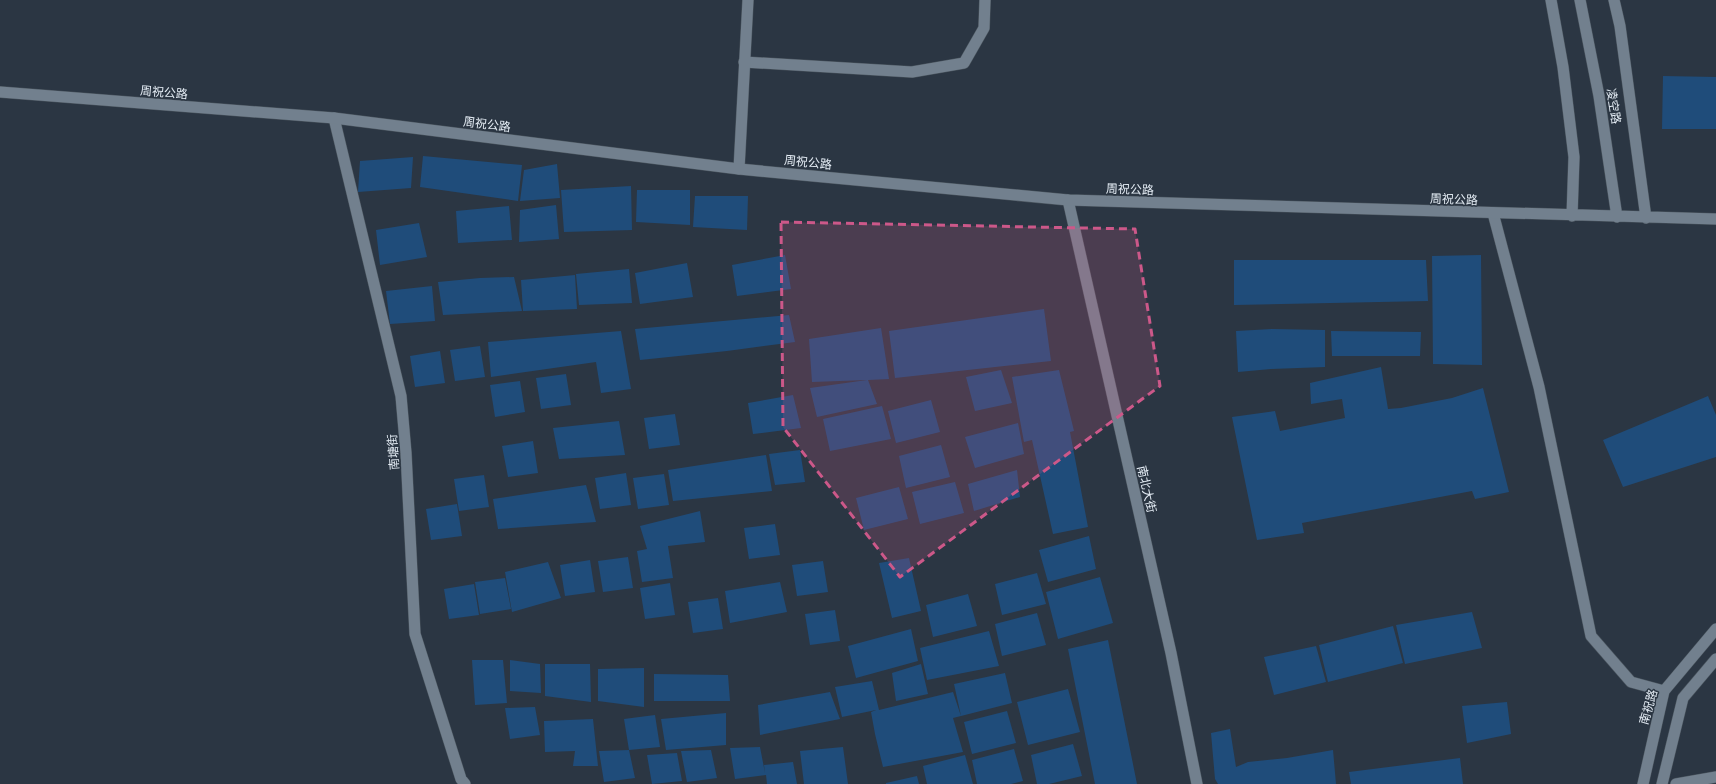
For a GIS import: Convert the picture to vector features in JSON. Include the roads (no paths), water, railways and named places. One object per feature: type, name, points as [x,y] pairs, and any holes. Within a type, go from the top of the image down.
[{"type":"street","points":[[739,168],[748,0]]},
{"type":"street","points":[[744,62],[912,72],[964,63],[984,28],[985,0]]},
{"type":"street","points":[[1551,0],[1563,67],[1574,157],[1572,216]]},
{"type":"street","name":"凌空路","points":[[1580,0],[1599,96],[1617,217]]},
{"type":"street","name":"凌空路","points":[[1614,0],[1620,26],[1646,218]]},
{"type":"street","name":"周祝公路","points":[[0,92],[334,118],[739,168],[1068,200],[1646,218]]},
{"type":"street","name":"南塘街","points":[[334,118],[401,396],[406,453],[414,634],[461,779],[465,784]]},
{"type":"street","name":"南北大街","points":[[1068,200],[1171,653],[1197,784]]},
{"type":"street","points":[[1493,213],[1539,387],[1591,636],[1631,682],[1664,691]]},
{"type":"street","points":[[1646,218],[1716,219]]},
{"type":"street","name":"南祝路","points":[[1643,784],[1664,691],[1716,629]]},
{"type":"street","points":[[1662,784],[1683,698],[1716,659]]},
{"type":"street","points":[[1676,784],[1716,777]]}]
